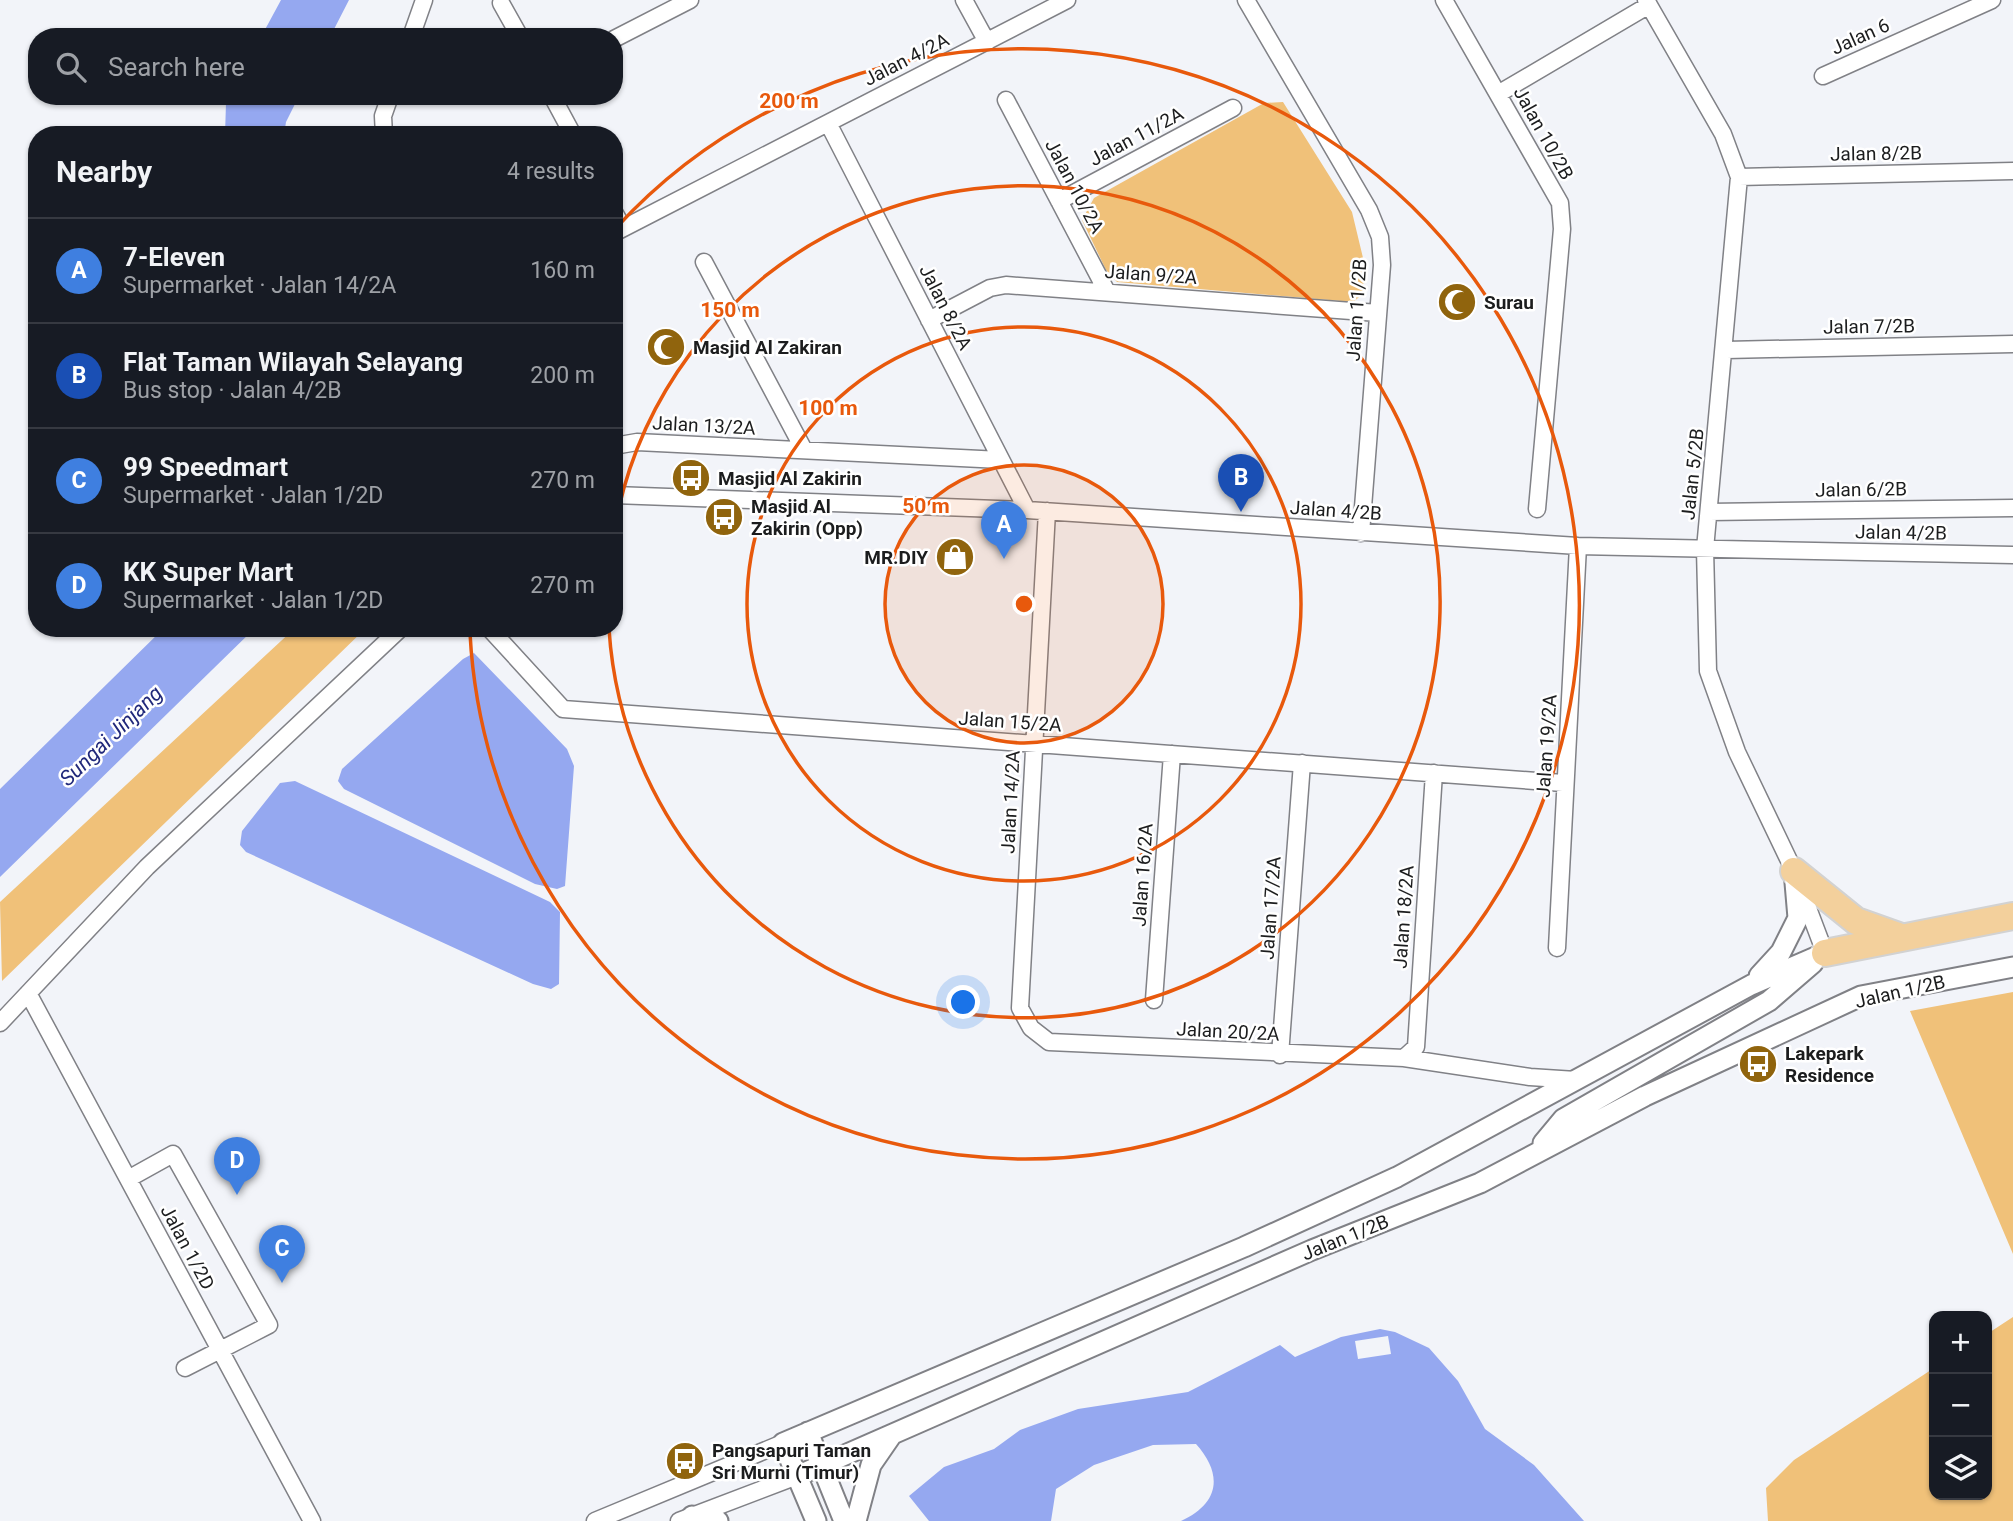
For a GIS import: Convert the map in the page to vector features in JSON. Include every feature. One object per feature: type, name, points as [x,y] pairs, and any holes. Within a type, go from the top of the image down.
[{"type":"highway","points":[[1794,871],[1856,921],[1902,937]]},
{"type":"highway","points":[[1825,954],[2013,916]]},
{"type":"street","points":[[414,28],[424,0]]},
{"type":"street","points":[[623,34],[690,0]]},
{"type":"street","points":[[964,0],[987,42]]},
{"type":"street","name":"Jalan 4/2A","points":[[623,229],[1067,0]]},
{"type":"street","name":"Jalan 11/2B","points":[[1246,0],[1352,180],[1381,237],[1362,533]]},
{"type":"street","name":"Jalan 10/2B","points":[[1444,0],[1560,203],[1562,229],[1537,509]]},
{"type":"street","name":"Jalan 6","points":[[1823,76],[1992,0]]},
{"type":"street","points":[[1498,94],[1647,2]]},
{"type":"street","name":"Jalan 5/2B","points":[[1647,2],[1723,134],[1740,177],[1726,349],[1705,549],[1708,671],[1737,752],[1794,871],[1825,954]]},
{"type":"street","points":[[501,3],[515,28]]},
{"type":"street","name":"Jalan 10/2A","points":[[1006,100],[1107,292]]},
{"type":"street","points":[[384,126],[387,105]]},
{"type":"street","points":[[557,105],[568,126]]},
{"type":"street","name":"Jalan 11/2A","points":[[1059,201],[1233,107]]},
{"type":"street","name":"Jalan 8/2A","points":[[828,123],[1027,510]]},
{"type":"street","name":"Jalan 8/2B","points":[[1740,177],[2013,171]]},
{"type":"street","points":[[704,262],[804,450]]},
{"type":"street","name":"Jalan 9/2A","points":[[929,320],[990,288],[1006,285],[1378,313]]},
{"type":"street","name":"Jalan 7/2B","points":[[1726,349],[2013,344]]},
{"type":"street","name":"Jalan 13/2A","points":[[623,444],[637,442],[1001,460]]},
{"type":"street","name":"Jalan 4/2B","points":[[623,495],[1046,511],[1578,546],[2013,555]]},
{"type":"street","name":"Jalan 6/2B","points":[[1709,512],[2013,508]]},
{"type":"street","name":"Jalan 14/2A","points":[[1046,511],[1020,1008],[1031,1028],[1049,1042]]},
{"type":"street","name":"Jalan 19/2A","points":[[1557,948],[1563,783],[1578,546]]},
{"type":"street","points":[[0,1023],[147,867],[391,637]]},
{"type":"street","name":"Jalan 15/2A","points":[[497,637],[563,709],[1563,783]]},
{"type":"street","name":"Jalan 16/2A","points":[[1154,1000],[1172,754]]},
{"type":"street","name":"Jalan 17/2A","points":[[1280,1055],[1302,763]]},
{"type":"street","name":"Jalan 18/2A","points":[[1404,1058],[1416,1047],[1434,773]]},
{"type":"street","points":[[1751,985],[1781,953],[1798,918],[1794,871]]},
{"type":"street","points":[[1533,1153],[1563,1119],[1769,1001],[1825,954]]},
{"type":"street","name":"Jalan 1/2B","points":[[595,1521],[1268,1236],[1397,1177],[1751,985],[1825,954]]},
{"type":"street","name":"Jalan 1/2B","points":[[686,1518],[822,1466],[1312,1250],[1480,1183],[1645,1096],[1861,996],[2013,967]]},
{"type":"street","name":"Jalan 1/2D","points":[[28,993],[312,1521]]},
{"type":"street","name":"Jalan 20/2A","points":[[1049,1042],[1280,1055],[1404,1058],[1530,1077],[1577,1080]]},
{"type":"street","points":[[128,1179],[173,1154],[269,1325],[185,1368]]},
{"type":"street","points":[[808,1432],[844,1521]]},
{"type":"street","points":[[856,1521],[871,1465],[892,1436]]},
{"type":"street","points":[[783,1443],[816,1521]]},
{"type":"street","points":[[686,1518],[718,1521]]},
{"type":"shaded area","points":[[1283,102],[1352,212],[1364,262],[1363,294],[1353,302],[1117,282],[1106,270],[1082,220],[1094,198],[1264,103]]},
{"type":"shaded area","points":[[285,637],[357,637],[2,981],[0,902]]},
{"type":"shaded area","points":[[2013,992],[2013,1254],[1910,1011]]},
{"type":"shaded area","points":[[2013,1317],[2013,1521],[1768,1521],[1766,1488],[1794,1460],[1929,1371],[1929,1500],[1992,1500],[1992,1331]]},
{"type":"water","points":[[281,0],[349,0],[335,28],[266,28]]},
{"type":"water","points":[[226,105],[294,105],[285,126],[225,126]]},
{"type":"water","name":"Sungai Jinjang","points":[[155,637],[246,637],[0,877],[0,789]]},
{"type":"water","points":[[474,653],[567,749],[574,766],[565,886],[557,889],[535,884],[344,789],[338,781],[342,769],[463,659]]},
{"type":"water","points":[[295,781],[550,902],[560,912],[559,984],[551,989],[533,984],[246,852],[240,845],[242,831],[280,783]]},
{"type":"water","points":[[1380,1329],[1395,1332],[1429,1348],[1458,1381],[1485,1429],[1534,1465],[1584,1521],[1181,1521],[1204,1506],[1213,1487],[1211,1466],[1196,1444],[1153,1445],[1094,1465],[1056,1489],[1051,1521],[929,1521],[909,1496],[944,1467],[994,1449],[1020,1430],[1078,1409],[1188,1392],[1280,1345],[1295,1357],[1341,1337]]},
{"type":"pier","points":[[1388,1336],[1391,1354],[1358,1359],[1355,1341]]},
{"type":"place","name":"Surau","points":[[1457,302]]},
{"type":"place","name":"Masjid Al Zakiran","points":[[666,347]]},
{"type":"place","name":"Masjid Al Zakirin","points":[[691,478]]},
{"type":"place","name":"Flat Taman Wilayah Selayang","points":[[1241,512]]},
{"type":"place","name":"Masjid Al Zakirin (Opp)","points":[[724,517]]},
{"type":"place","name":"MR.DIY","points":[[955,557]]},
{"type":"place","name":"7-Eleven","points":[[1004,559]]},
{"type":"place","name":"Lakepark Residence","points":[[1758,1064]]},
{"type":"place","name":"KK Super Mart","points":[[237,1195]]},
{"type":"place","name":"99 Speedmart","points":[[282,1283]]},
{"type":"place","name":"Pangsapuri Taman Sri Murni (Timur)","points":[[685,1461]]}]
